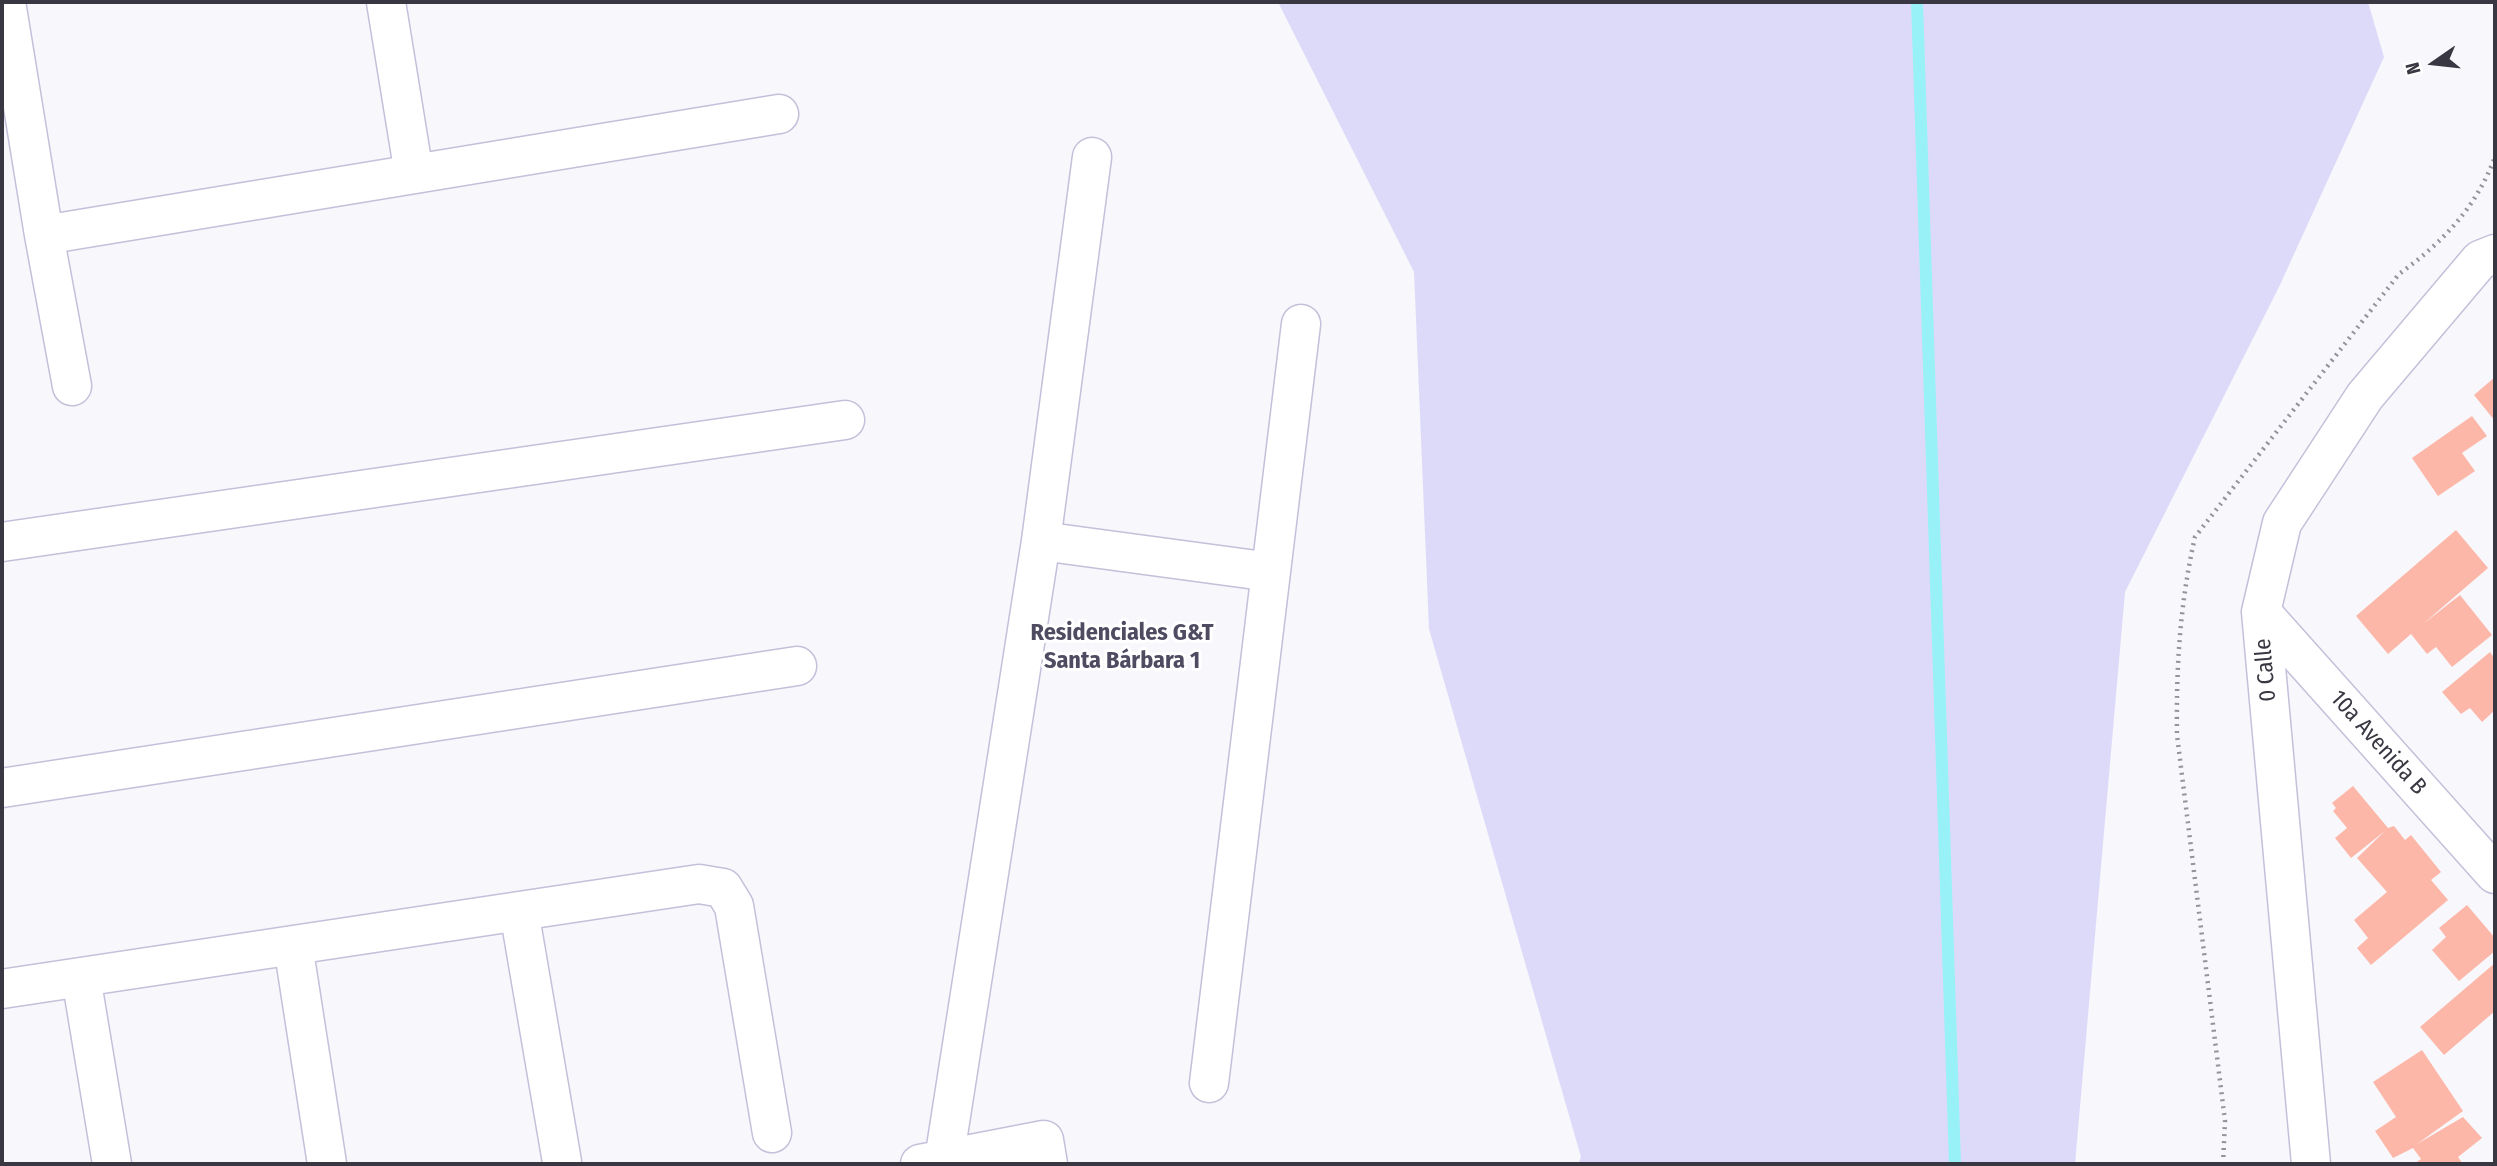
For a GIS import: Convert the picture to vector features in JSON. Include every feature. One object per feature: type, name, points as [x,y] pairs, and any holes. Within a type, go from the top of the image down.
[{"type":"street","points":[[6,2],[72,386]]},
{"type":"street","points":[[386,2],[414,174]]},
{"type":"street","points":[[44,235],[779,114]]},
{"type":"street","points":[[1046,1152],[932,1162],[1041,541],[1092,157]]},
{"type":"street","name":"0 Calle","points":[[2311,1164],[2261,611],[2282,523],[2365,396],[2490,264]]},
{"type":"street","points":[[1209,1083],[1301,324]]},
{"type":"street","points":[[2,542],[845,420]]},
{"type":"street","points":[[1041,541],[1271,572]]},
{"type":"street","name":"10a Avenida B","points":[[2261,611],[2495,874]]},
{"type":"street","points":[[2,788],[797,666]]},
{"type":"street","points":[[2,989],[699,884],[723,888],[734,906],[772,1133]]},
{"type":"street","points":[[519,911],[562,1162]]},
{"type":"street","points":[[293,945],[327,1164]]},
{"type":"street","points":[[81,977],[112,1164]]},
{"type":"shaded area","points":[[1278,2],[2368,2],[2384,57],[2279,287],[2125,592],[2075,1164],[1578,1164],[1581,1157],[1429,629],[1414,272]]},
{"type":"building","points":[[2495,377],[2495,421],[2474,395]]},
{"type":"building","points":[[2472,416],[2487,436],[2462,453],[2475,471],[2438,496],[2412,458]]},
{"type":"building","points":[[2456,530],[2488,568],[2423,624],[2460,595],[2492,635],[2452,667],[2436,647],[2427,654],[2411,634],[2388,654],[2356,616]]},
{"type":"building","points":[[2490,652],[2495,659],[2495,710],[2482,722],[2470,708],[2461,714],[2442,692]]},
{"type":"building","points":[[2353,786],[2388,828],[2394,826],[2405,840],[2411,835],[2441,872],[2431,880],[2448,900],[2371,965],[2357,948],[2368,938],[2354,920],[2387,892],[2357,858],[2385,831],[2351,858],[2335,838],[2347,828],[2333,811],[2336,808],[2332,803]]},
{"type":"building","points":[[2467,905],[2495,938],[2495,951],[2459,981],[2432,950],[2446,937],[2439,928]]},
{"type":"building","points":[[2495,963],[2495,1011],[2444,1055],[2420,1027]]},
{"type":"building","points":[[2422,1050],[2463,1111],[2417,1144],[2463,1117],[2482,1138],[2458,1157],[2463,1164],[2414,1164],[2421,1159],[2413,1148],[2393,1158],[2375,1131],[2396,1117],[2373,1082]]},
{"type":"waterway","points":[[1917,2],[1955,1164]]},
{"type":"district","name":"Residenciales G&T Santa Bárbara 1","points":[[1122,647]]}]
